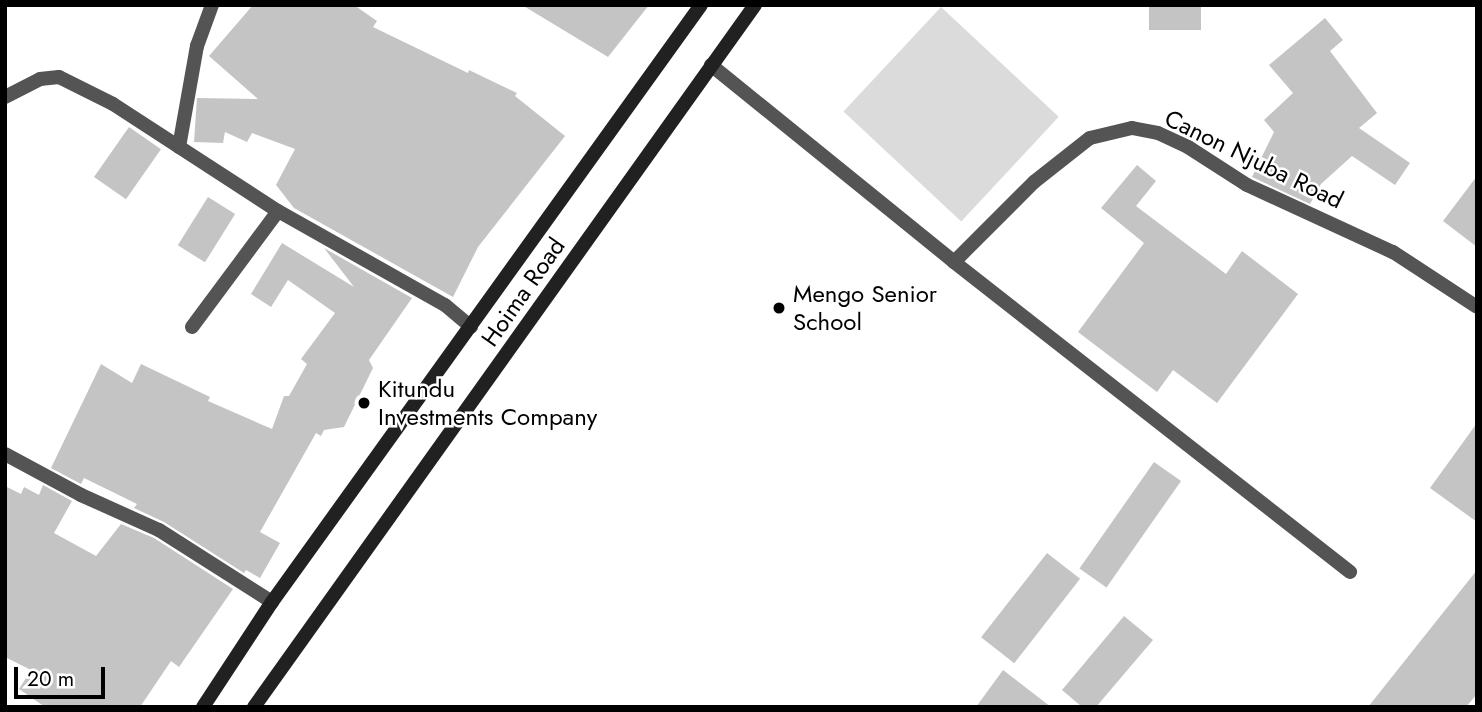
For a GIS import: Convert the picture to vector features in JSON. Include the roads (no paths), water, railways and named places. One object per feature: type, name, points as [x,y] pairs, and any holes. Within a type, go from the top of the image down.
[{"type":"main road","name":"Hoima Road","points":[[203,707],[272,602],[701,5]]},
{"type":"main road","name":"Hoima Road","points":[[254,707],[755,5]]},
{"type":"street","points":[[179,147],[197,46],[212,5]]},
{"type":"street","points":[[711,65],[954,262],[1350,572]]},
{"type":"street","points":[[5,97],[40,79],[59,78],[113,104],[278,211],[445,305],[471,327]]},
{"type":"street","name":"Canon Njuba Road","points":[[954,262],[1034,182],[1090,138],[1132,128],[1158,133],[1188,147],[1247,185],[1394,252],[1477,307]]},
{"type":"street","points":[[192,327],[278,211]]},
{"type":"street","points":[[5,454],[81,495],[159,530],[272,602]]},
{"type":"place","name":"Mengo Senior School","points":[[779,308]]},
{"type":"place","name":"Kitundu Investments Company","points":[[364,403]]}]
